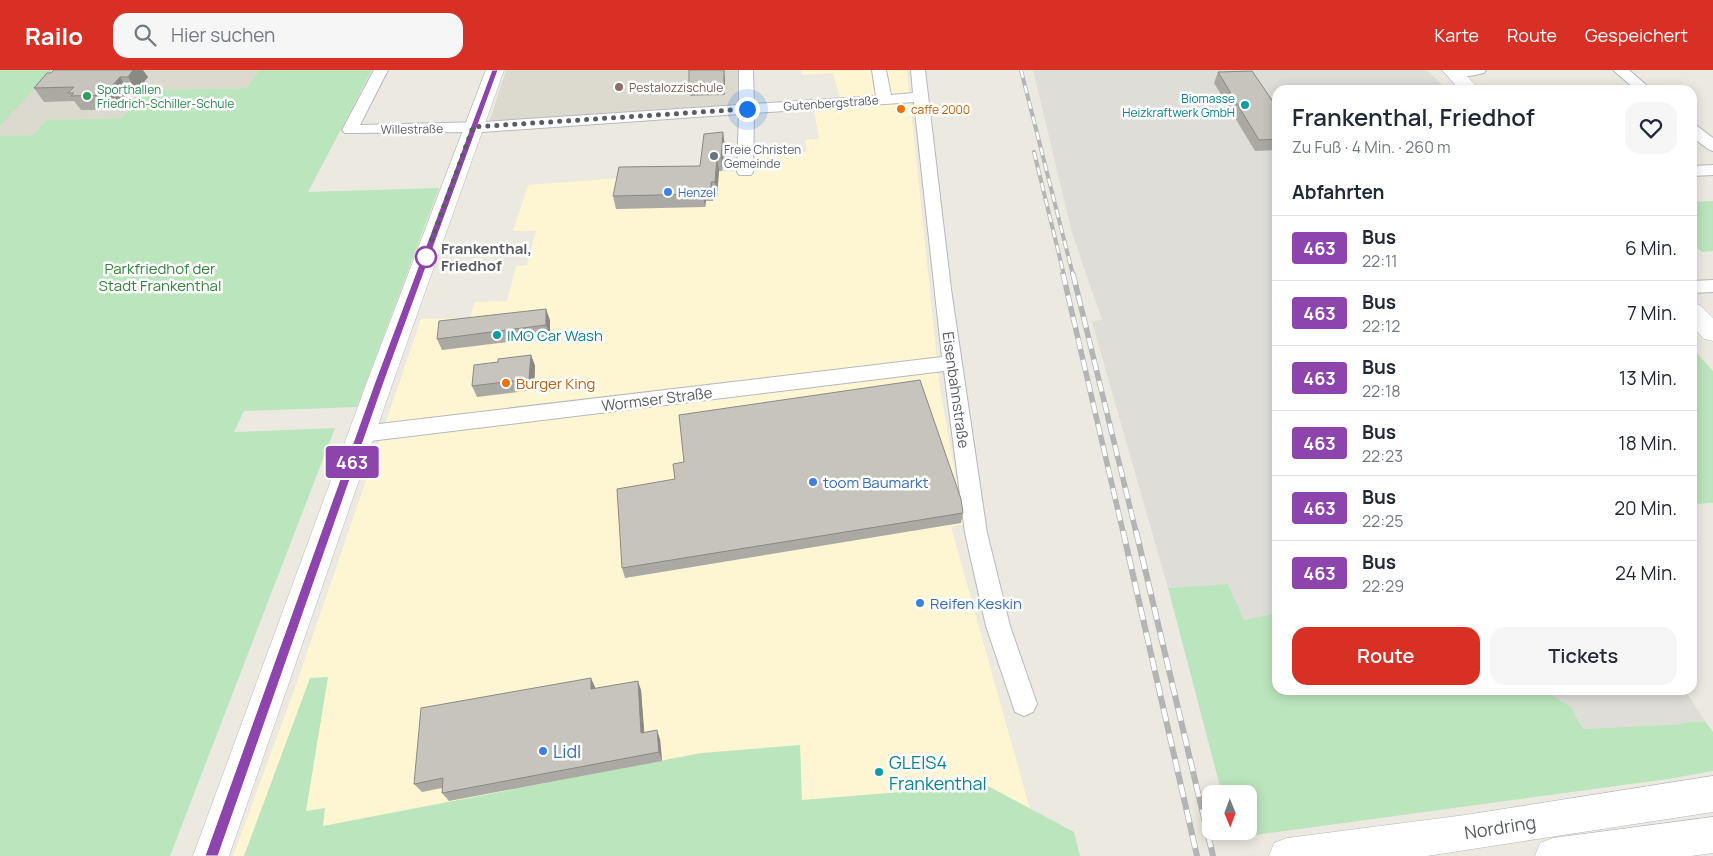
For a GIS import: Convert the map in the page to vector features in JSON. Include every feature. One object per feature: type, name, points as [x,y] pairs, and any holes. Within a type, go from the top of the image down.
[{"type":"street","name":"Willestraße","points":[[381,70],[350,130],[473,127]]},
{"type":"street","points":[[212,856],[362,434],[495,70]]},
{"type":"street","points":[[745,172],[746,70]]},
{"type":"street","points":[[879,70],[884,99]]},
{"type":"street","name":"Eisenbahnstraße","points":[[918,70],[952,363],[976,533],[998,626],[1024,704]]},
{"type":"street","points":[[1452,71],[1479,70]]},
{"type":"street","points":[[1620,70],[1638,85]]},
{"type":"street","points":[[1452,71],[1466,85]]},
{"type":"street","name":"Gutenbergstraße","points":[[473,127],[920,97]]},
{"type":"street","points":[[1697,133],[1712,145]]},
{"type":"street","points":[[1697,171],[1713,170]]},
{"type":"street","points":[[1697,287],[1713,286]]},
{"type":"street","points":[[1697,317],[1713,333]]},
{"type":"street","name":"Wormser Straße","points":[[362,434],[952,363]]},
{"type":"street","name":"Nordring","points":[[1287,856],[1465,833],[1713,794]]},
{"type":"street","points":[[1553,856],[1713,835]]},
{"type":"shaded area","points":[[0,70],[259,70],[247,88],[144,90],[122,118],[46,120],[33,135],[0,136]]},
{"type":"shaded area","name":"Pestalozzischule","points":[[506,70],[738,70],[739,105],[489,123]]},
{"type":"shaded area","points":[[801,70],[907,70],[940,389],[964,524],[951,527],[1043,856],[233,856],[295,688],[421,319],[470,318],[475,302],[507,301],[516,266],[527,265],[536,231],[513,231],[528,185],[701,172],[757,171],[758,155],[807,152],[805,140],[819,139],[814,110],[843,108],[833,73],[802,75]]},
{"type":"shaded area","points":[[1033,70],[1427,70],[1442,85],[1272,85],[1272,614],[1244,620],[1228,584],[1168,588],[1092,321],[1102,320],[1072,233]]},
{"type":"shaded area","points":[[1552,695],[1688,695],[1705,721],[1583,729],[1571,707]]},
{"type":"green space","points":[[0,70],[52,70],[0,126]]},
{"type":"green space","name":"Parkfriedhof der Stadt Frankenthal","points":[[259,70],[372,70],[308,192],[439,188],[357,407],[244,411],[234,432],[335,428],[170,856],[0,856],[0,136],[33,135],[46,120],[122,118],[144,90],[247,88]]},
{"type":"green space","points":[[1713,201],[1713,251],[1702,252],[1697,248],[1697,202]]},
{"type":"green space","points":[[1697,353],[1713,371],[1713,503],[1697,504]]},
{"type":"green space","points":[[1228,584],[1244,620],[1272,614],[1272,695],[1552,695],[1571,707],[1583,729],[1705,721],[1713,732],[1713,771],[1668,779],[1258,835],[1258,785],[1220,785],[1168,588]]},
{"type":"green space","points":[[328,677],[306,811],[325,808],[323,826],[701,753],[800,745],[802,800],[986,785],[1074,832],[1080,856],[244,856],[310,678]]},
{"type":"building","points":[[54,70],[133,70],[128,77],[120,77],[104,95],[71,96],[74,93],[68,93],[74,87],[34,88],[47,73],[51,73]]},
{"type":"building","points":[[689,70],[724,70],[724,84],[689,85]]},
{"type":"building","points":[[1252,71],[1272,100],[1272,139],[1259,140],[1218,72]]},
{"type":"building","points":[[723,132],[721,158],[717,158],[715,182],[711,182],[711,188],[704,188],[703,194],[613,196],[619,167],[700,166],[704,134]]},
{"type":"building","points":[[546,309],[546,325],[437,339],[439,321]]},
{"type":"building","points":[[531,355],[529,379],[472,386],[474,365],[498,362],[498,359]]},
{"type":"building","name":"toom Baumarkt","points":[[920,380],[961,499],[963,513],[622,568],[617,489],[675,479],[673,464],[684,462],[679,415]]},
{"type":"building","name":"Lidl","points":[[591,678],[591,689],[638,681],[641,733],[657,730],[659,752],[442,793],[443,778],[414,784],[421,708]]},
{"type":"railway","points":[[1021,70],[1073,275]]},
{"type":"railway","points":[[1034,152],[1064,275]]},
{"type":"railway","points":[[1063,274],[1123,532]]},
{"type":"railway","points":[[1073,274],[1136,532]]},
{"type":"railway","points":[[1123,531],[1197,856]]},
{"type":"railway","points":[[1136,531],[1213,856]]},
{"type":"bus line","name":"463","points":[[211,856],[380,382],[495,70]]},
{"type":"place","name":"Pestalozzischule","points":[[619,87]]},
{"type":"place","name":"Sporthallen Friedrich-Schiller-Schule","points":[[87,96]]},
{"type":"place","name":"Biomasse Heizkraftwerk GmbH","points":[[1245,105]]},
{"type":"place","name":"caffe 2000","points":[[901,109]]},
{"type":"place","name":"Freie Christen Gemeinde","points":[[714,156]]},
{"type":"place","name":"Henzel","points":[[668,192]]},
{"type":"place","name":"Frankenthal, Friedhof","points":[[426,257]]},
{"type":"place","name":"IMO Car Wash","points":[[497,335]]},
{"type":"place","name":"Burger King","points":[[506,383]]},
{"type":"place","name":"toom Baumarkt","points":[[813,482]]},
{"type":"place","name":"Reifen Keskin","points":[[920,603]]},
{"type":"place","name":"Lidl","points":[[543,751]]},
{"type":"place","name":"GLEIS4 Frankenthal","points":[[879,772]]},
{"type":"route","points":[[426,257],[424,261],[473,127],[747,109]]}]
